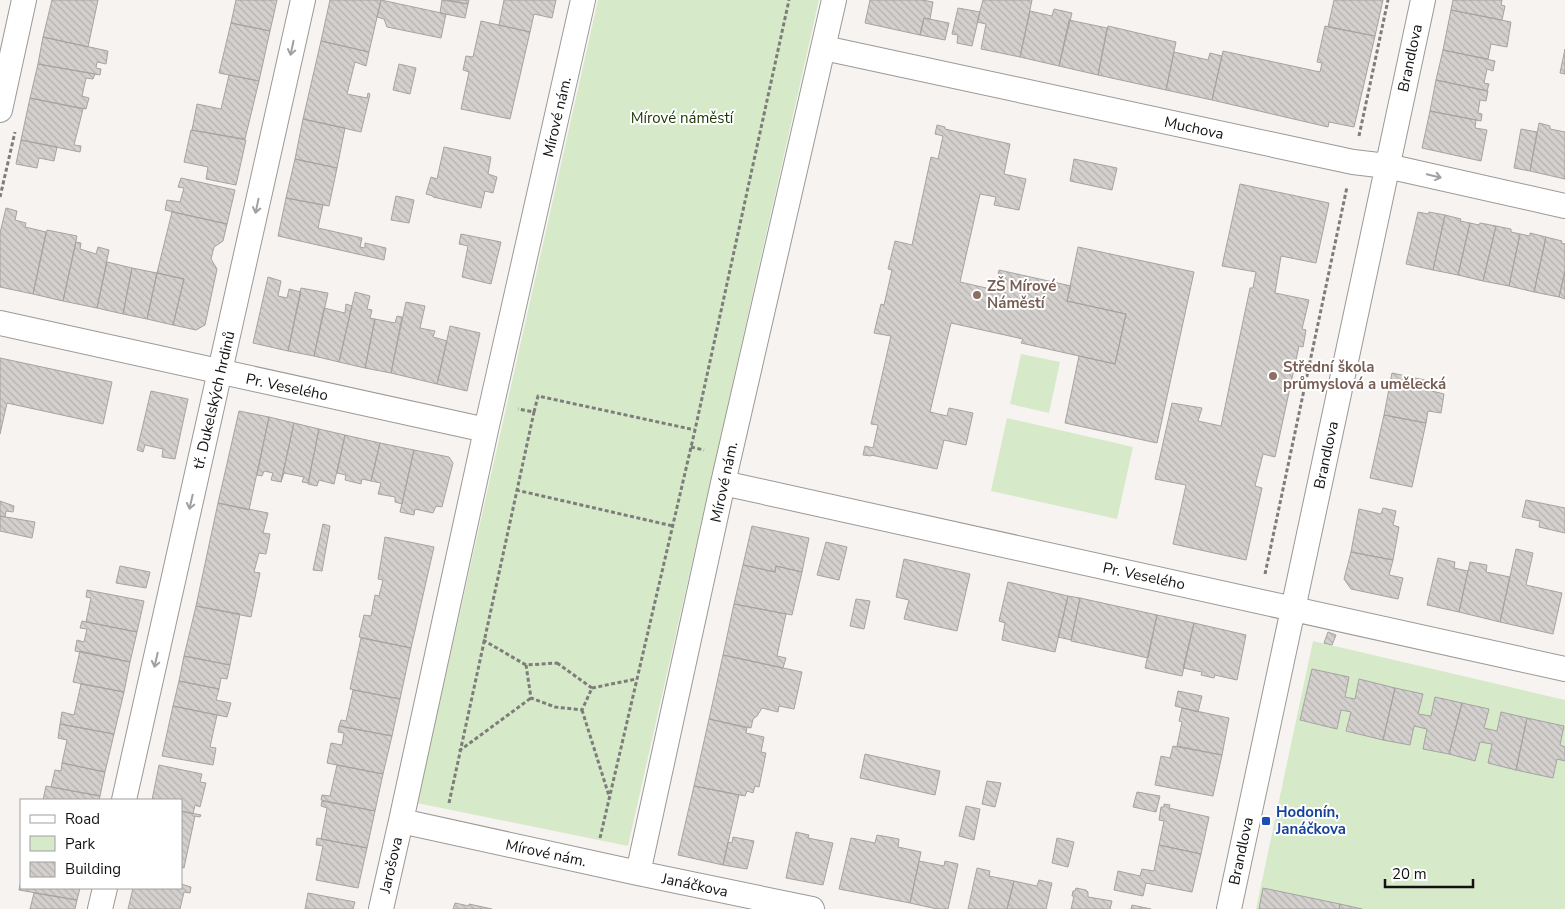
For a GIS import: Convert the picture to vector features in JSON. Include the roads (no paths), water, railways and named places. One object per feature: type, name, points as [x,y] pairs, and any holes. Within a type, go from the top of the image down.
[{"type":"street","points":[[0,110],[24,0]]},
{"type":"street","name":"tř. Dukelských hrdinů","points":[[124,799],[303,0]]},
{"type":"street","name":"Mírové nám.","points":[[583,0],[400,821],[638,873],[723,483],[834,0]]},
{"type":"street","name":"Brandlova","points":[[1229,909],[1423,0]]},
{"type":"street","name":"Muchova","points":[[824,48],[1344,160],[1387,166],[1565,206]]},
{"type":"street","name":"Pr. Veselého","points":[[0,323],[486,430]]},
{"type":"street","name":"Pr. Veselého","points":[[723,483],[1565,669]]},
{"type":"street","name":"Jarošova","points":[[381,909],[400,821]]},
{"type":"street","name":"Janáčkova","points":[[638,873],[812,909]]},
{"type":"street","points":[[100,909],[105,889]]},
{"type":"place","name":"ZŠ Mírové Náměstí","points":[[977,295]]},
{"type":"place","name":"Střední škola průmyslová a umělecká","points":[[1273,376]]},
{"type":"place","name":"Hodonín, Janáčkova","points":[[1266,821]]},
{"type":"park label","name":"Mírové náměstí","points":[[682,118]]}]
